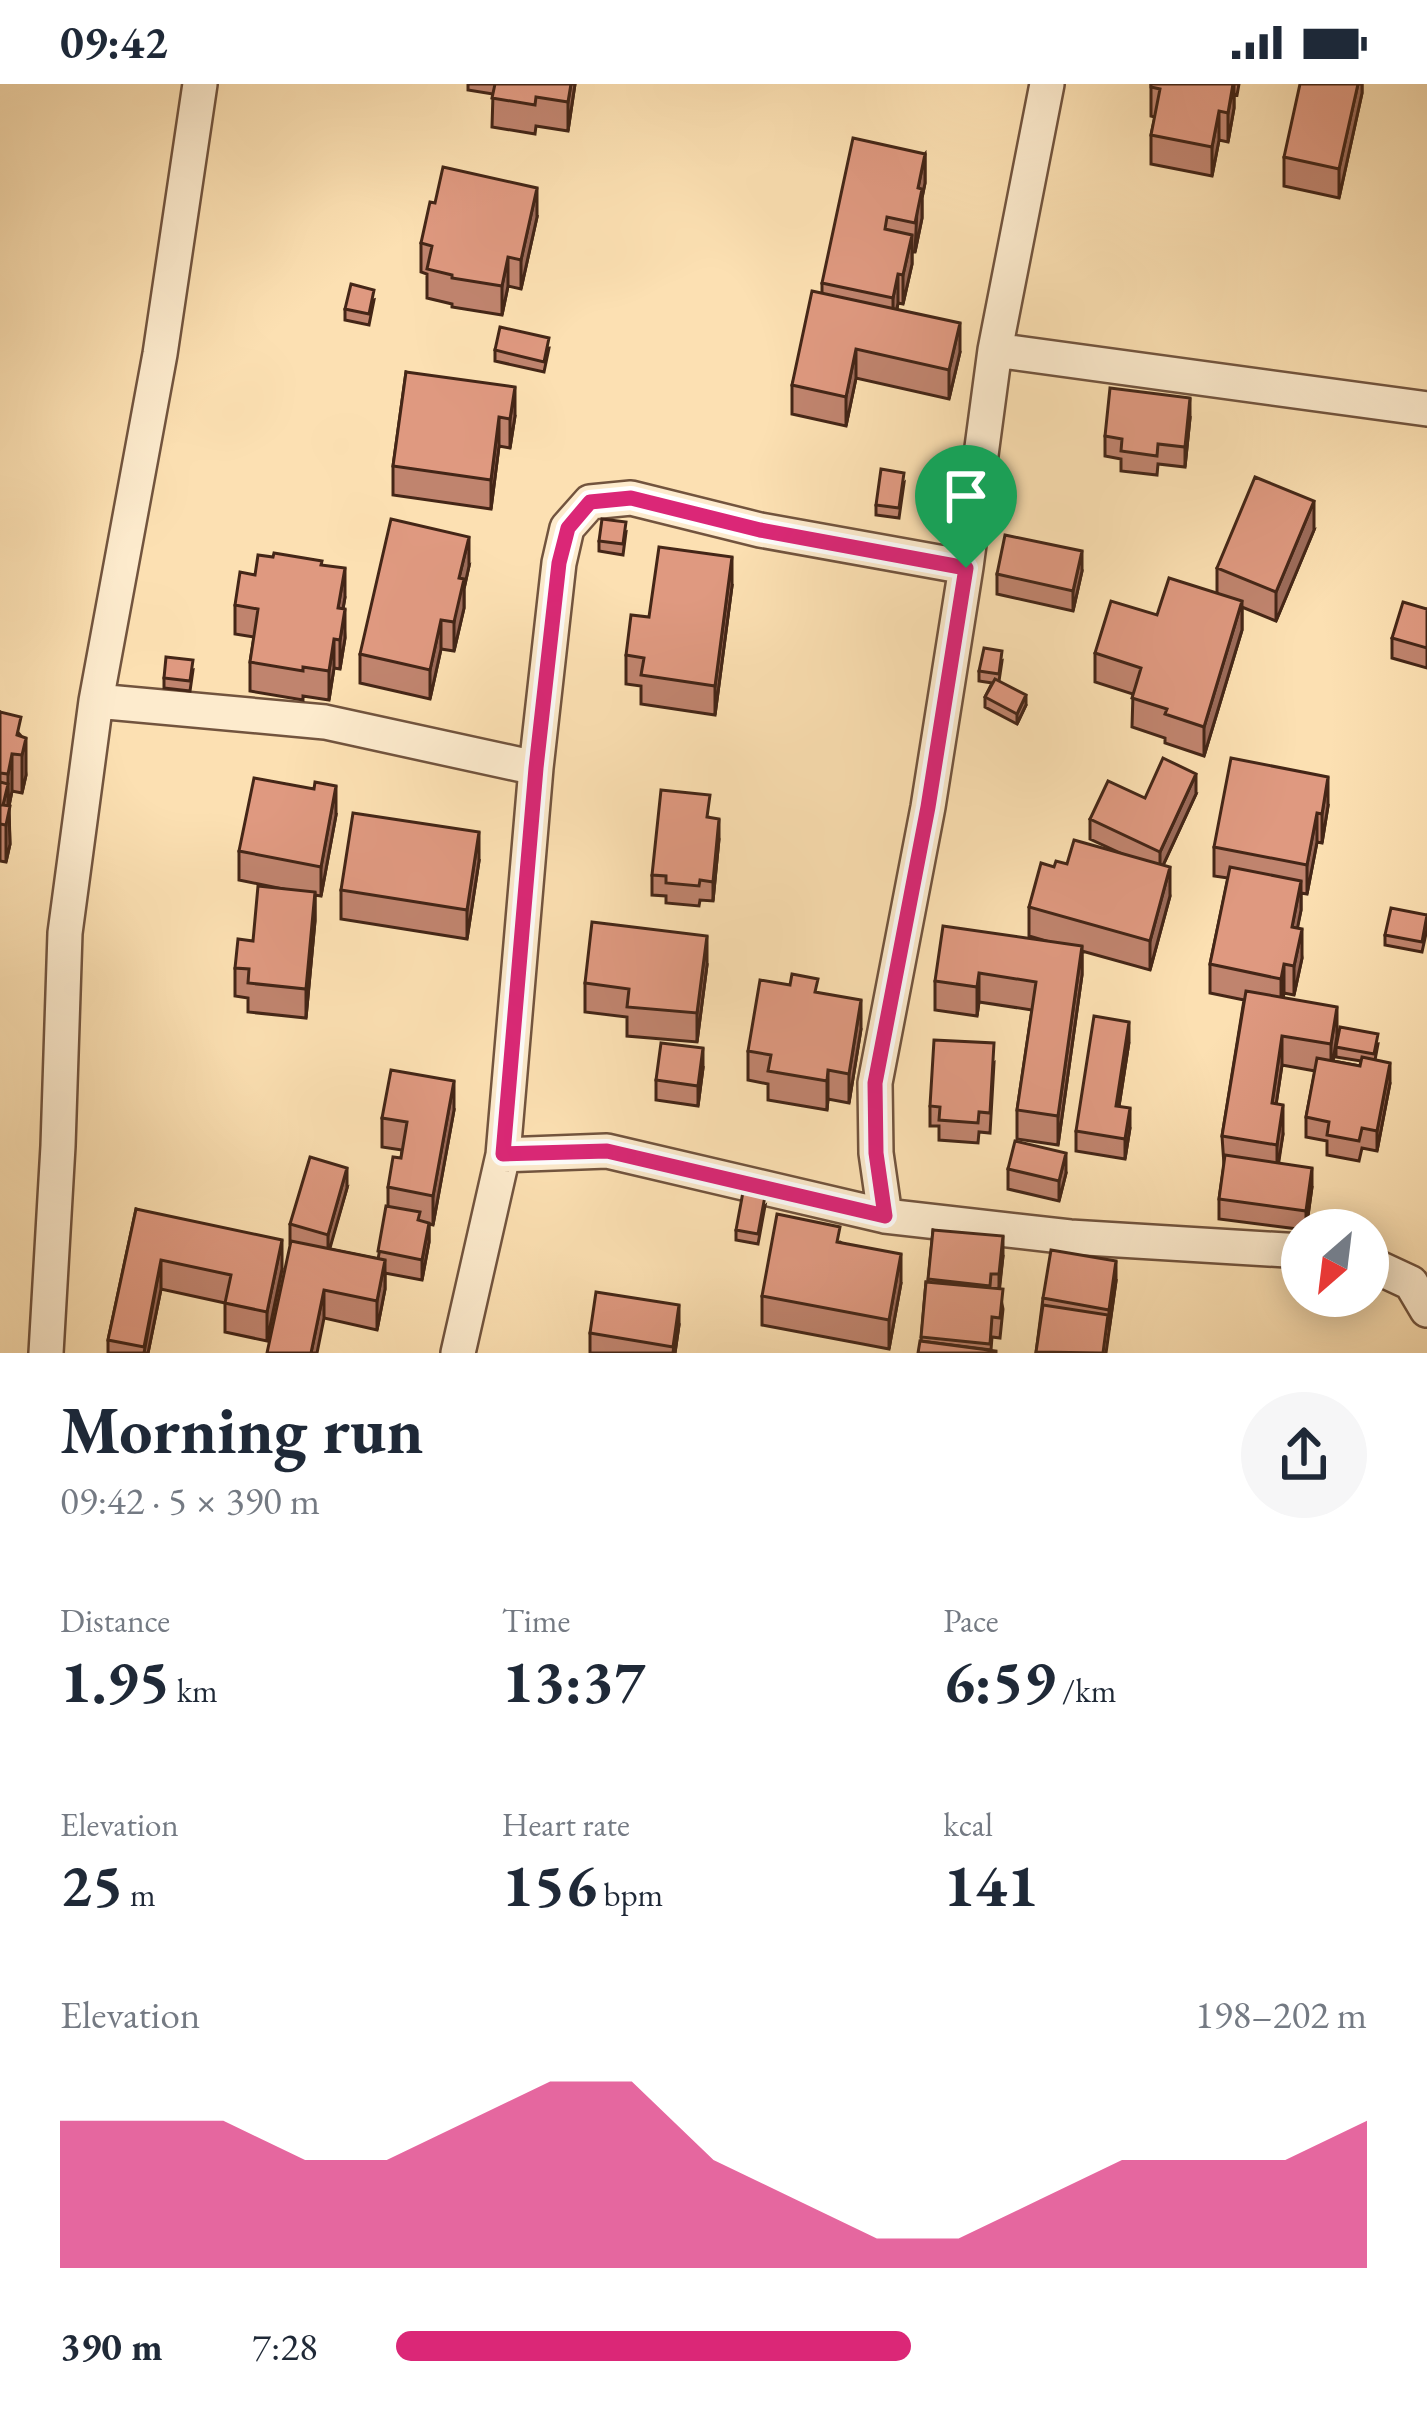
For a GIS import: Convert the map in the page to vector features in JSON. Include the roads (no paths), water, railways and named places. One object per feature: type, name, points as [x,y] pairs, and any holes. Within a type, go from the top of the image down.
[{"type":"street","points":[[46,1353],[65,932],[96,701],[160,354],[200,84]]},
{"type":"street","points":[[885,1216],[876,1153],[875,1083],[928,807],[995,350],[1047,84]]},
{"type":"street","points":[[995,350],[1427,409]]},
{"type":"street","points":[[458,1353],[503,1154],[536,768],[559,563],[568,528],[590,502],[631,498],[760,530],[966,568]]},
{"type":"street","points":[[96,701],[325,722],[536,768]]},
{"type":"street","points":[[503,1154],[607,1151],[885,1216],[1070,1237],[1281,1250]]},
{"type":"street","points":[[1389,1273],[1411,1283],[1427,1310]]}]
